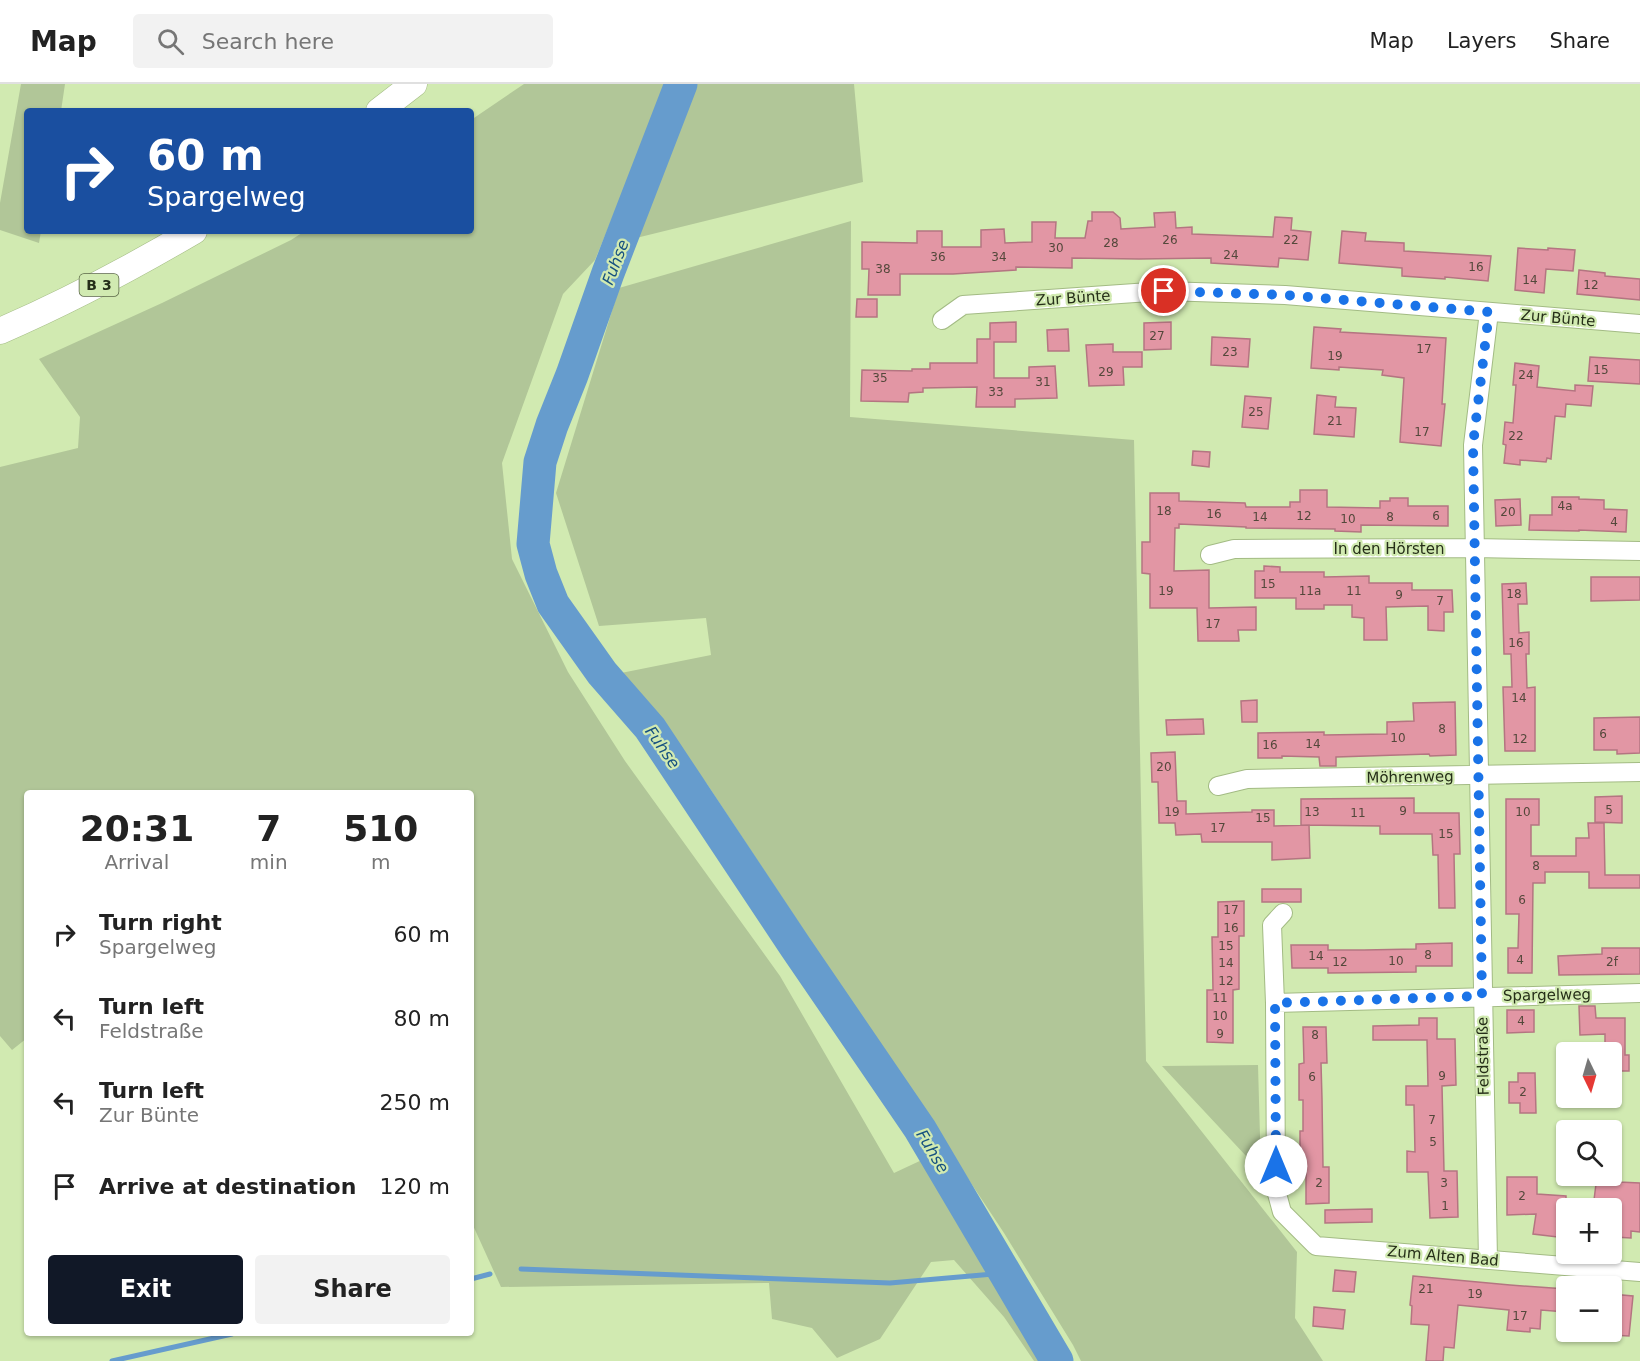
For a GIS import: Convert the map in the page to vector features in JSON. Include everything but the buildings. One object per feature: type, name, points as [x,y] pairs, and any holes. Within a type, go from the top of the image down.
[{"type":"highway","points":[[383,108],[414,84]]},
{"type":"highway","name":"B 3","points":[[0,331],[108,280],[189,234]]},
{"type":"street","name":"Zur Bünte","points":[[942,320],[963,305],[1164,291],[1285,295],[1640,324]]},
{"type":"street","name":"Feldstraße","points":[[1488,1260],[1473,445],[1489,312]]},
{"type":"street","name":"In den Hörsten","points":[[1210,555],[1234,549],[1474,548],[1640,551]]},
{"type":"street","name":"Möhrenweg","points":[[1218,786],[1247,779],[1640,772]]},
{"type":"street","points":[[1275,1003],[1272,925],[1283,913]]},
{"type":"street","name":"Spargelweg","points":[[1275,1003],[1640,993]]},
{"type":"street","name":"Zum Alten Bad","points":[[1275,1003],[1276,1190],[1282,1212],[1316,1246],[1640,1272]]},
{"type":"green space","points":[[21,84],[65,84],[61,108],[24,108],[24,234],[40,234],[39,243],[0,230],[0,203]]},
{"type":"green space","points":[[524,84],[667,84],[595,260],[563,294],[502,463],[512,559],[568,672],[625,761],[780,976],[894,1173],[924,1159],[1047,1361],[1034,1361],[1004,1317],[954,1260],[931,1262],[880,1339],[837,1358],[812,1328],[772,1319],[769,1283],[501,1287],[474,1228],[474,790],[24,790],[24,1040],[12,1050],[0,1036],[0,467],[78,448],[80,417],[39,359],[162,303],[300,234],[474,234],[474,118]]},
{"type":"green space","points":[[693,84],[854,84],[863,182],[628,240]]},
{"type":"green space","points":[[851,221],[850,417],[1134,440],[1146,1061],[1297,1252],[1295,1318],[1323,1361],[1081,1361],[1004,1233],[707,784],[621,673],[711,655],[706,618],[599,626],[556,493],[619,288]]},
{"type":"green space","points":[[1258,1065],[1261,1172],[1162,1066]]},
{"type":"waterway","name":"Fuhse","points":[[681,84],[608,273],[540,462],[533,544],[541,574],[553,604],[602,673],[650,728],[920,1129],[1057,1361]]},
{"type":"waterway","points":[[521,1269],[890,1283],[1005,1273]]},
{"type":"waterway","points":[[474,1278],[490,1274]]},
{"type":"waterway","points":[[112,1361],[223,1336]]},
{"type":"route","points":[[1164,291],[1285,295],[1489,312],[1473,445],[1482,996],[1275,1003],[1276,1166]]}]
